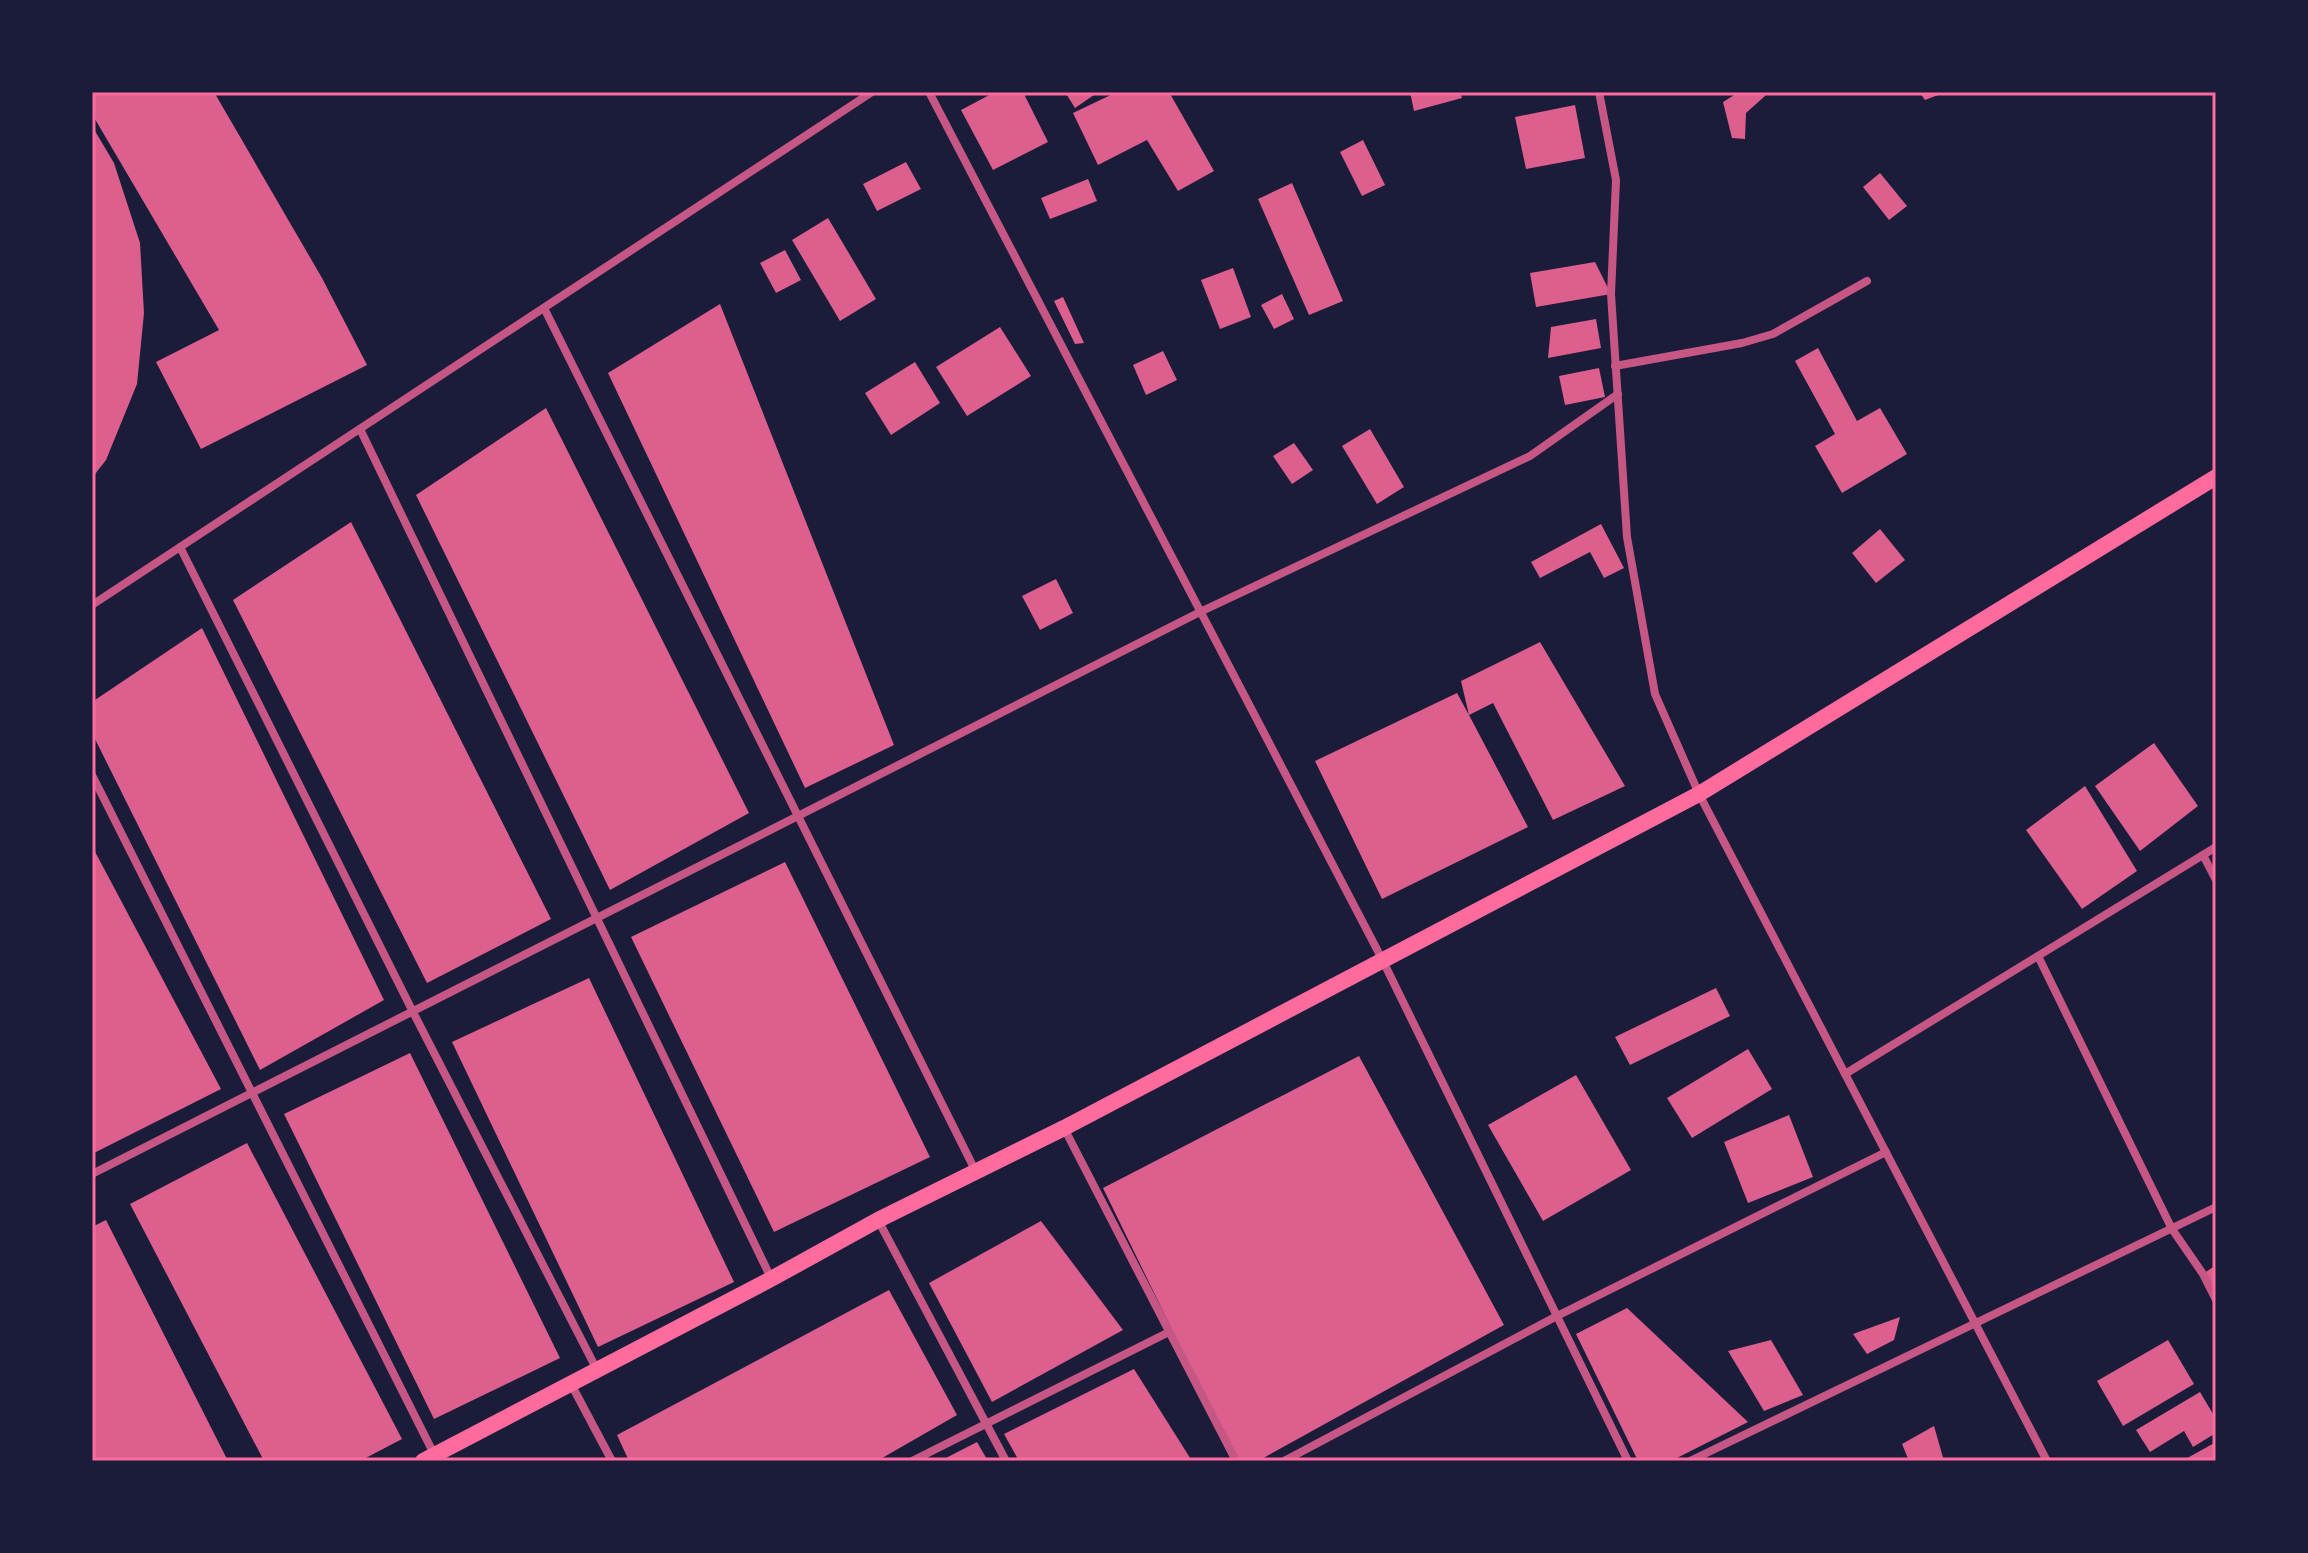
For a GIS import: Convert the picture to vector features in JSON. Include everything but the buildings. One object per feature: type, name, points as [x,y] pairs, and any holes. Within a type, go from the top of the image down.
[{"type":"main road","points":[[429,1458],[878,1220],[1064,1128],[1699,794],[2216,477]]},
{"type":"street","points":[[92,605],[872,92]]},
{"type":"street","points":[[929,92],[1382,959],[1628,1461]]},
{"type":"street","points":[[1599,92],[1616,180],[1611,294],[1627,537],[1655,694],[1699,794],[2047,1461]]},
{"type":"street","points":[[1615,366],[1742,343],[1773,334],[1867,281]]},
{"type":"street","points":[[544,308],[976,1172]]},
{"type":"street","points":[[92,1174],[1200,612],[1530,456],[1618,394]]},
{"type":"street","points":[[360,429],[771,1279]]},
{"type":"street","points":[[180,547],[597,1370]]},
{"type":"street","points":[[92,775],[429,1458]]},
{"type":"street","points":[[1845,1074],[2216,847]]},
{"type":"street","points":[[2203,855],[2216,880]]},
{"type":"street","points":[[2038,956],[2172,1229],[2203,1274],[2216,1300]]},
{"type":"street","points":[[1064,1128],[1236,1461]]},
{"type":"street","points":[[1284,1461],[1557,1316],[1886,1152]]},
{"type":"street","points":[[1690,1461],[2216,1207]]},
{"type":"street","points":[[878,1220],[1006,1461]]},
{"type":"street","points":[[912,1461],[1169,1332]]},
{"type":"street","points":[[571,1384],[612,1461]]}]
